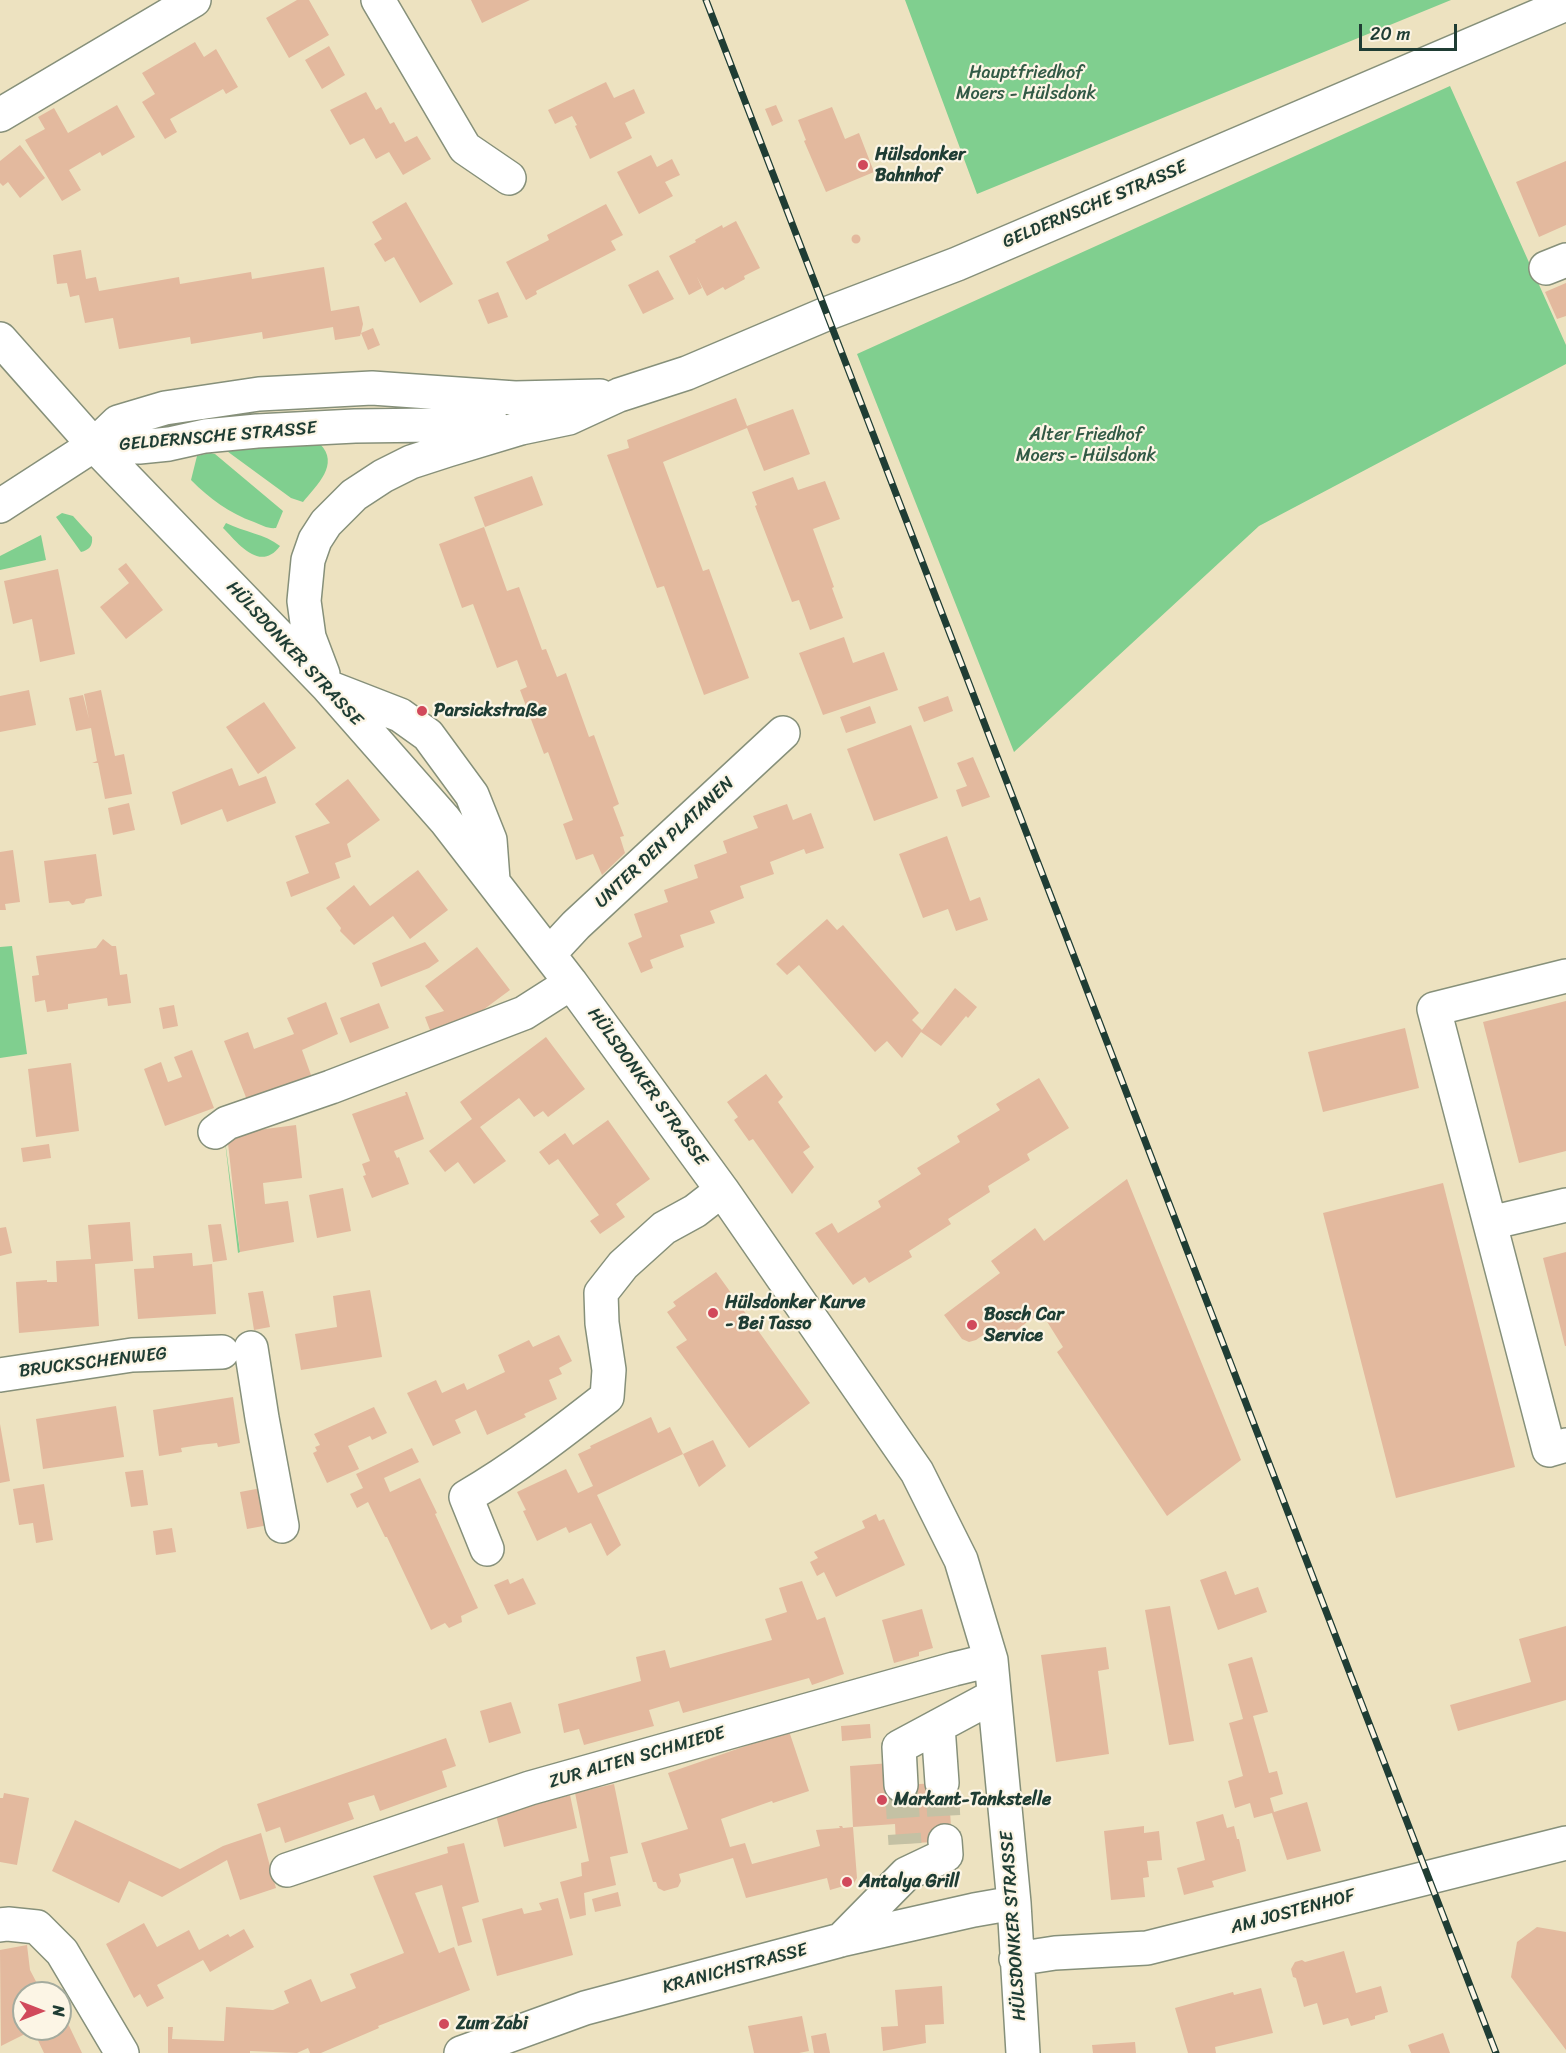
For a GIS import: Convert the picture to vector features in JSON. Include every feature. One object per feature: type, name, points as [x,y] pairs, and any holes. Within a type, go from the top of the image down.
[{"type":"street","points":[[0,115],[194,0]]},
{"type":"street","points":[[378,0],[465,148],[509,178]]},
{"type":"street","name":"GELDERNSCHE STRASSE","points":[[328,687],[309,637],[304,601],[308,560],[315,540],[326,523],[354,495],[383,476],[411,462],[521,428],[569,417],[620,395],[687,372],[826,314],[957,264],[1566,4]]},
{"type":"street","name":"HÜLSDONKER STRASSE","points":[[0,339],[94,445],[328,687],[445,820],[571,983],[722,1191],[917,1472],[961,1560],[991,1660],[1014,1903],[1023,2053]]},
{"type":"street","name":"GELDERNSCHE STRASSE","points":[[94,445],[118,422],[165,408],[259,394],[372,388],[515,398],[620,395]]},
{"type":"street","name":"GELDERNSCHE STRASSE","points":[[94,445],[139,447],[169,444],[205,436],[355,426],[435,425],[521,428]]},
{"type":"street","points":[[0,506],[94,445]]},
{"type":"street","points":[[328,687],[400,715],[428,735],[472,795],[490,840],[493,880]]},
{"type":"street","name":"UNTER DEN PLATANEN","points":[[549,954],[576,925],[783,734]]},
{"type":"street","points":[[1566,976],[1434,1009],[1549,1450],[1566,1445]]},
{"type":"street","points":[[214,1132],[228,1123],[332,1087],[524,1013],[571,983]]},
{"type":"street","points":[[487,1549],[466,1497],[538,1451],[607,1397],[609,1370],[602,1323],[601,1293],[623,1265],[664,1228],[695,1211],[722,1191]]},
{"type":"street","points":[[1490,1223],[1566,1205]]},
{"type":"street","name":"BRUCKSCHENWEG","points":[[0,1375],[132,1355],[236,1350],[262,1418],[282,1526]]},
{"type":"street","name":"ZUR ALTEN SCHMIEDE","points":[[287,1870],[530,1788],[991,1660]]},
{"type":"street","points":[[922,1784],[929,1731],[994,1696]]},
{"type":"street","name":"AM JOSTENHOF","points":[[1016,1959],[1055,1953],[1147,1948],[1566,1843]]},
{"type":"street","points":[[842,1940],[922,1853]]},
{"type":"street","name":"KRANICHSTRASSE","points":[[461,2053],[585,2008],[842,1940],[1014,1903]]},
{"type":"street","points":[[0,1925],[37,1927],[62,1952],[122,2053]]},
{"type":"green space","name":"Hauptfriedhof Moers - Hülsdonk","points":[[905,0],[1451,0],[977,194]]},
{"type":"green space","name":"Alter Friedhof Moers - Hülsdonk","points":[[1450,86],[1566,345],[1566,364],[1259,526],[1014,752],[857,354]]},
{"type":"green space","points":[[320,444],[326,452],[327,467],[320,481],[303,502],[291,498],[220,446]]},
{"type":"green space","points":[[215,454],[283,511],[276,528],[262,525],[228,510],[191,480],[197,456]]},
{"type":"green space","points":[[62,513],[73,516],[92,537],[92,543],[88,549],[81,552],[56,517]]},
{"type":"green space","points":[[226,523],[280,546],[272,554],[265,557],[257,556],[242,547],[223,528]]},
{"type":"green space","points":[[41,535],[46,560],[0,570],[0,556]]},
{"type":"green space","points":[[12,946],[27,1054],[0,1058],[0,947]]},
{"type":"green space","points":[[224,1133],[240,1252],[238,1253]]},
{"type":"building","points":[[297,0],[309,0],[329,35],[289,58],[266,18]]},
{"type":"building","points":[[471,0],[530,0],[482,23]]},
{"type":"building","points":[[195,42],[204,57],[216,49],[238,87],[226,94],[223,89],[170,119],[177,132],[165,139],[142,102],[155,94],[142,73]]},
{"type":"building","points":[[329,46],[345,75],[322,89],[305,60]]},
{"type":"building","points":[[606,82],[614,98],[634,89],[645,113],[625,123],[632,138],[590,159],[572,116],[555,124],[548,110]]},
{"type":"building","points":[[366,92],[376,110],[381,107],[390,124],[394,122],[405,142],[417,136],[431,159],[403,175],[389,152],[376,159],[364,138],[350,145],[330,110]]},
{"type":"building","points":[[117,105],[135,137],[102,156],[100,152],[69,170],[81,190],[62,201],[25,140],[45,129],[38,117],[54,108],[68,133]]},
{"type":"building","points":[[776,105],[783,121],[772,126],[765,109]]},
{"type":"building","points":[[832,107],[845,139],[859,133],[874,172],[826,192],[804,141],[806,140],[798,120]]},
{"type":"building","points":[[20,145],[45,178],[20,198],[8,182],[3,186],[0,183],[0,161]]},
{"type":"building","points":[[651,155],[657,167],[672,159],[680,175],[665,182],[673,196],[639,214],[617,172]]},
{"type":"building","points":[[1566,161],[1566,225],[1539,237],[1516,182]]},
{"type":"building","points":[[406,202],[453,284],[420,303],[394,257],[385,262],[374,244],[382,239],[372,222]]},
{"type":"building","points":[[606,204],[623,235],[611,241],[616,250],[536,291],[537,294],[526,300],[506,262],[549,240],[547,235]]},
{"type":"building","points":[[736,221],[760,268],[725,290],[723,287],[707,296],[697,277],[702,288],[689,295],[669,256],[722,225],[723,228]]},
{"type":"building","points":[[856,234],[861,239],[856,244],[851,239]]},
{"type":"building","points":[[81,250],[86,279],[96,277],[99,291],[179,277],[180,284],[251,272],[252,279],[324,267],[331,311],[359,306],[363,324],[361,333],[360,336],[335,340],[333,327],[263,339],[262,332],[191,344],[190,337],[119,349],[113,318],[85,323],[79,295],[70,297],[67,283],[57,284],[53,255]]},
{"type":"building","points":[[658,270],[674,299],[643,314],[628,285]]},
{"type":"building","points":[[1566,283],[1566,316],[1557,319],[1545,292]]},
{"type":"building","points":[[498,292],[508,317],[488,324],[478,300]]},
{"type":"building","points":[[373,328],[380,345],[368,350],[361,333]]},
{"type":"building","points":[[736,398],[747,426],[793,409],[810,454],[764,471],[747,428],[663,462],[703,571],[709,569],[749,678],[704,695],[664,586],[657,588],[607,455],[629,448],[627,440]]},
{"type":"building","points":[[532,476],[543,505],[485,527],[474,497]]},
{"type":"building","points":[[793,477],[798,490],[825,481],[840,519],[813,529],[843,618],[810,630],[799,600],[792,602],[755,506],[757,505],[752,492]]},
{"type":"building","points":[[484,527],[507,591],[519,587],[542,650],[546,649],[557,677],[566,673],[589,737],[594,735],[619,804],[613,807],[624,836],[620,837],[625,853],[602,875],[593,854],[576,860],[563,824],[573,820],[548,752],[544,754],[520,690],[527,687],[517,660],[497,668],[473,604],[462,608],[439,544]]},
{"type":"building","points":[[126,563],[163,610],[126,639],[100,607],[129,583],[118,569]]},
{"type":"building","points":[[58,569],[75,654],[40,662],[32,619],[13,624],[4,581]]},
{"type":"building","points":[[844,637],[853,663],[884,652],[898,690],[823,715],[799,653]]},
{"type":"building","points":[[29,690],[36,725],[0,732],[0,696]]},
{"type":"building","points":[[101,690],[115,756],[124,754],[132,794],[105,799],[98,763],[92,763],[97,761],[91,728],[76,731],[69,698],[83,695],[89,719],[84,694]]},
{"type":"building","points":[[948,696],[953,711],[924,722],[918,707]]},
{"type":"building","points":[[264,702],[296,748],[258,774],[226,727]]},
{"type":"building","points":[[870,706],[876,723],[846,733],[840,717]]},
{"type":"building","points":[[911,725],[938,798],[874,821],[847,749]]},
{"type":"building","points":[[973,757],[990,797],[962,807],[956,790],[967,786],[957,763]]},
{"type":"building","points":[[232,768],[239,786],[266,776],[276,803],[227,822],[222,809],[181,825],[172,792]]},
{"type":"building","points":[[348,779],[380,820],[347,844],[351,857],[335,863],[340,878],[291,897],[286,882],[309,873],[295,836],[330,823],[315,804]]},
{"type":"building","points":[[129,803],[135,830],[113,835],[108,808]]},
{"type":"building","points":[[787,804],[793,820],[811,813],[824,848],[806,854],[804,849],[770,862],[774,874],[740,886],[744,898],[710,911],[715,923],[680,935],[684,947],[650,960],[653,968],[641,973],[628,943],[642,937],[634,914],[668,902],[664,890],[698,878],[694,865],[727,853],[723,841],[758,828],[753,816]]},
{"type":"building","points":[[947,836],[970,901],[980,897],[988,920],[956,931],[948,909],[923,918],[899,854]]},
{"type":"building","points":[[13,850],[20,902],[5,904],[6,910],[0,910],[0,852]]},
{"type":"building","points":[[96,854],[102,896],[72,905],[69,901],[49,903],[44,861]]},
{"type":"building","points":[[418,870],[448,910],[410,939],[393,916],[354,945],[340,931],[341,928],[326,908],[354,885],[370,906]]},
{"type":"building","points":[[827,919],[837,930],[843,925],[919,1013],[912,1020],[922,1030],[955,988],[977,1007],[968,1018],[966,1016],[941,1046],[921,1032],[902,1058],[887,1041],[875,1052],[799,965],[787,975],[776,964]]},
{"type":"building","points":[[103,939],[112,946],[116,946],[120,975],[127,974],[131,1003],[108,1006],[107,998],[68,1004],[68,1009],[47,1012],[45,1000],[35,1002],[32,976],[39,975],[36,956],[96,948]]},
{"type":"building","points":[[425,942],[439,961],[429,968],[381,987],[372,963]]},
{"type":"building","points":[[477,947],[510,990],[460,1027],[433,1038],[425,1017],[444,1011],[425,986]]},
{"type":"building","points":[[1566,1001],[1566,1151],[1519,1163],[1483,1022]]},
{"type":"building","points":[[326,1002],[338,1034],[302,1050],[311,1075],[247,1100],[224,1041],[248,1032],[254,1049],[294,1034],[287,1018]]},
{"type":"building","points":[[379,1003],[389,1028],[350,1043],[340,1018]]},
{"type":"building","points":[[174,1005],[178,1026],[163,1029],[159,1008]]},
{"type":"building","points":[[1405,1028],[1419,1088],[1323,1112],[1308,1052]]},
{"type":"building","points":[[546,1037],[585,1089],[548,1117],[543,1111],[534,1117],[519,1098],[480,1127],[506,1161],[474,1184],[458,1162],[445,1172],[429,1151],[472,1119],[460,1102]]},
{"type":"building","points":[[192,1050],[214,1108],[165,1126],[144,1069],[161,1062],[168,1082],[182,1077],[174,1057]]},
{"type":"building","points":[[71,1063],[79,1131],[36,1137],[28,1069]]},
{"type":"building","points":[[766,1074],[783,1097],[778,1102],[810,1147],[803,1152],[814,1167],[792,1194],[753,1139],[749,1141],[734,1120],[738,1117],[727,1102]]},
{"type":"building","points":[[1039,1078],[1069,1128],[1027,1154],[1030,1160],[988,1186],[990,1192],[948,1219],[951,1224],[909,1251],[912,1257],[869,1283],[865,1277],[853,1285],[815,1233],[832,1223],[838,1233],[881,1207],[878,1201],[921,1174],[917,1168],[960,1142],[957,1136],[1000,1110],[996,1104]]},
{"type":"building","points":[[405,1092],[407,1092],[424,1139],[394,1151],[397,1158],[399,1157],[409,1184],[372,1198],[363,1176],[366,1175],[362,1164],[370,1161],[352,1114],[406,1095]]},
{"type":"building","points":[[608,1120],[650,1179],[616,1204],[625,1217],[600,1234],[590,1221],[599,1215],[558,1159],[549,1165],[539,1152],[565,1133],[573,1145]]},
{"type":"building","points":[[296,1125],[302,1178],[263,1183],[265,1204],[288,1201],[294,1242],[240,1252],[227,1134]]},
{"type":"building","points":[[49,1144],[51,1158],[23,1162],[21,1148]]},
{"type":"building","points":[[1127,1179],[1241,1460],[1167,1516],[1057,1352],[1063,1347],[1041,1312],[1000,1342],[992,1341],[986,1333],[969,1342],[962,1339],[944,1315],[1000,1273],[991,1261],[1035,1228],[1044,1241]]},
{"type":"building","points":[[1443,1183],[1515,1467],[1396,1498],[1323,1213]]},
{"type":"building","points":[[343,1188],[351,1231],[317,1238],[309,1195]]},
{"type":"building","points":[[130,1222],[133,1261],[95,1264],[99,1326],[19,1333],[16,1282],[47,1280],[47,1282],[57,1282],[56,1261],[91,1259],[88,1225]]},
{"type":"building","points":[[221,1224],[227,1260],[213,1262],[208,1225]]},
{"type":"building","points":[[6,1227],[12,1253],[0,1256],[0,1228]]},
{"type":"building","points":[[1566,1252],[1566,1346],[1565,1346],[1543,1258]]},
{"type":"building","points":[[192,1253],[193,1266],[212,1264],[216,1314],[138,1319],[134,1269],[154,1268],[153,1256]]},
{"type":"building","points":[[716,1272],[810,1403],[749,1448],[676,1347],[687,1340],[667,1312],[676,1306],[673,1302]]},
{"type":"building","points":[[370,1290],[382,1357],[301,1370],[295,1334],[337,1327],[333,1296]]},
{"type":"building","points":[[263,1291],[270,1327],[254,1330],[248,1293]]},
{"type":"building","points":[[559,1335],[572,1361],[559,1368],[562,1374],[549,1380],[557,1399],[524,1414],[526,1417],[487,1435],[476,1410],[455,1420],[461,1433],[433,1446],[407,1393],[436,1380],[442,1393],[464,1383],[467,1390],[505,1372],[498,1355],[529,1340],[533,1347]]},
{"type":"building","points":[[233,1397],[240,1443],[218,1447],[217,1443],[199,1445],[181,1448],[182,1452],[159,1456],[153,1410]]},
{"type":"building","points":[[116,1406],[124,1457],[43,1469],[36,1419]]},
{"type":"building","points":[[374,1407],[387,1433],[372,1440],[370,1436],[348,1446],[359,1469],[327,1483],[313,1453],[317,1451],[315,1447],[320,1445],[314,1434]]},
{"type":"building","points":[[651,1417],[658,1433],[670,1427],[683,1454],[597,1495],[621,1545],[607,1556],[591,1523],[569,1533],[566,1527],[537,1541],[517,1492],[566,1469],[578,1493],[593,1486],[578,1454]]},
{"type":"building","points":[[0,1424],[10,1481],[0,1483]]},
{"type":"building","points":[[713,1440],[726,1466],[699,1487],[683,1454]]},
{"type":"building","points":[[412,1448],[419,1462],[384,1478],[390,1492],[420,1478],[437,1513],[435,1514],[478,1608],[461,1616],[462,1622],[449,1628],[445,1623],[431,1630],[368,1502],[357,1508],[350,1494],[363,1488],[356,1474]]},
{"type":"building","points":[[143,1470],[148,1505],[131,1507],[125,1472]]},
{"type":"building","points":[[44,1484],[53,1540],[36,1543],[33,1523],[19,1525],[13,1489]]},
{"type":"building","points":[[267,1487],[274,1524],[247,1529],[240,1492]]},
{"type":"building","points":[[876,1514],[879,1521],[884,1519],[905,1565],[836,1597],[824,1572],[817,1576],[810,1562],[818,1558],[814,1552],[865,1528],[862,1521]]},
{"type":"building","points":[[172,1528],[176,1552],[156,1555],[153,1531]]},
{"type":"building","points":[[1226,1571],[1235,1595],[1258,1587],[1267,1612],[1218,1630],[1200,1580]]},
{"type":"building","points":[[523,1578],[536,1604],[508,1615],[494,1585],[508,1579],[510,1584]]},
{"type":"building","points":[[802,1581],[817,1620],[825,1617],[844,1674],[812,1685],[809,1678],[683,1713],[679,1701],[649,1710],[654,1726],[584,1745],[579,1729],[564,1733],[558,1704],[641,1681],[636,1657],[665,1650],[670,1668],[772,1640],[765,1619],[787,1612],[779,1588]]},
{"type":"building","points":[[1170,1606],[1194,1741],[1169,1745],[1145,1610]]},
{"type":"building","points":[[922,1609],[933,1648],[919,1652],[919,1656],[894,1663],[882,1620]]},
{"type":"building","points":[[1566,1626],[1566,1700],[1458,1731],[1450,1705],[1531,1682],[1519,1639]]},
{"type":"building","points":[[1106,1647],[1109,1669],[1098,1671],[1109,1754],[1056,1762],[1041,1655]]},
{"type":"building","points":[[1252,1657],[1268,1712],[1253,1716],[1269,1773],[1277,1771],[1283,1794],[1270,1798],[1274,1812],[1307,1802],[1321,1851],[1287,1860],[1272,1813],[1254,1818],[1250,1803],[1235,1808],[1228,1781],[1243,1776],[1229,1723],[1243,1719],[1228,1664]]},
{"type":"building","points":[[511,1702],[521,1733],[489,1743],[480,1711]]},
{"type":"building","points":[[870,1724],[871,1738],[842,1741],[841,1726]]},
{"type":"building","points":[[789,1731],[809,1791],[721,1819],[730,1847],[745,1843],[752,1864],[820,1846],[816,1830],[840,1828],[839,1826],[853,1827],[857,1878],[854,1883],[830,1890],[827,1878],[746,1898],[733,1858],[679,1874],[681,1881],[678,1887],[664,1891],[658,1888],[656,1882],[653,1882],[641,1843],[688,1829],[668,1773]]},
{"type":"building","points":[[446,1738],[456,1766],[442,1771],[447,1787],[380,1811],[374,1795],[348,1803],[354,1819],[285,1843],[280,1827],[266,1832],[257,1804]]},
{"type":"building","points":[[891,1763],[892,1786],[948,1782],[952,1841],[896,1844],[895,1824],[853,1827],[850,1766]]},
{"type":"building","points":[[614,1784],[628,1853],[610,1857],[616,1885],[584,1893],[586,1915],[570,1919],[560,1882],[582,1876],[581,1863],[589,1861],[575,1793]]},
{"type":"building","points":[[4,1793],[29,1798],[17,1865],[0,1862],[0,1798],[3,1798]]},
{"type":"building","points":[[570,1795],[577,1828],[504,1847],[496,1815]]},
{"type":"building","points":[[1223,1814],[1227,1828],[1234,1826],[1246,1871],[1212,1881],[1214,1887],[1184,1895],[1177,1868],[1205,1860],[1196,1822]]},
{"type":"building","points":[[75,1820],[180,1869],[223,1846],[261,1833],[276,1888],[240,1900],[227,1860],[162,1897],[129,1881],[119,1903],[52,1871]]},
{"type":"building","points":[[1144,1826],[1144,1833],[1159,1831],[1162,1860],[1147,1861],[1149,1877],[1143,1878],[1145,1897],[1111,1900],[1104,1831]]},
{"type":"building","points":[[464,1843],[479,1902],[462,1907],[472,1942],[458,1946],[442,1885],[415,1893],[439,1953],[454,1947],[470,1990],[378,2026],[379,2028],[321,2053],[310,2053],[308,2048],[297,2053],[250,2051],[250,2053],[168,2053],[168,2027],[173,2027],[172,2039],[224,2041],[226,2007],[273,2010],[289,2003],[284,1991],[311,1979],[321,2002],[356,1988],[350,1974],[404,1953],[373,1876],[448,1853],[447,1847]]},
{"type":"building","points":[[618,1892],[621,1906],[595,1912],[592,1899]]},
{"type":"building","points":[[558,1898],[573,1955],[497,1976],[482,1919],[522,1908],[524,1914],[542,1910],[539,1903]]},
{"type":"building","points":[[144,1923],[157,1947],[189,1930],[199,1950],[228,1934],[230,1937],[244,1929],[254,1947],[210,1972],[203,1960],[157,1985],[164,1998],[147,2007],[140,1994],[134,1998],[106,1944]]},
{"type":"building","points":[[1537,1927],[1566,1932],[1566,2050],[1511,1977],[1517,1942]]},
{"type":"building","points":[[27,1945],[30,1970],[36,1981],[12,1981],[12,2040],[1,2046],[0,1950]]},
{"type":"building","points":[[1344,1951],[1356,1993],[1381,1986],[1388,2012],[1375,2016],[1375,2019],[1351,2026],[1348,2018],[1323,2025],[1317,2003],[1304,2007],[1296,1978],[1293,1977],[1291,1969],[1295,1962],[1302,1960],[1305,1962]]},
{"type":"building","points":[[942,1986],[944,2024],[925,2025],[926,2043],[883,2051],[881,2027],[898,2026],[895,1990]]},
{"type":"building","points":[[1261,1988],[1273,2033],[1215,2047],[1216,2053],[1188,2053],[1175,2008],[1233,1992],[1234,1995]]},
{"type":"building","points":[[802,2016],[809,2051],[754,2053],[748,2026]]},
{"type":"building","points":[[72,2032],[82,2053],[44,2053],[38,2041],[72,2041]]},
{"type":"building","points":[[826,2033],[830,2053],[814,2053],[811,2036]]},
{"type":"building","points":[[1443,2033],[1450,2053],[1411,2053],[1408,2045]]},
{"type":"building","points":[[1135,2042],[1136,2053],[1093,2053],[1092,2045]]},
{"type":"tunnel","points":[[942,1783],[945,1841]]},
{"type":"tunnel","points":[[901,1785],[905,1844]]},
{"type":"railway","points":[[706,0],[1496,2053]]},
{"type":"place","name":"Hülsdonker Bahnhof","points":[[863,165]]},
{"type":"place","name":"Parsickstraße","points":[[422,711]]},
{"type":"place","name":"Hülsdonker Kurve - Bei Tasso","points":[[713,1313]]},
{"type":"place","name":"Bosch Car Service","points":[[972,1325]]},
{"type":"place","name":"Markant-Tankstelle","points":[[882,1800]]},
{"type":"place","name":"Antalya Grill","points":[[847,1882]]},
{"type":"place","name":"Zum Zabi","points":[[444,2024]]}]
